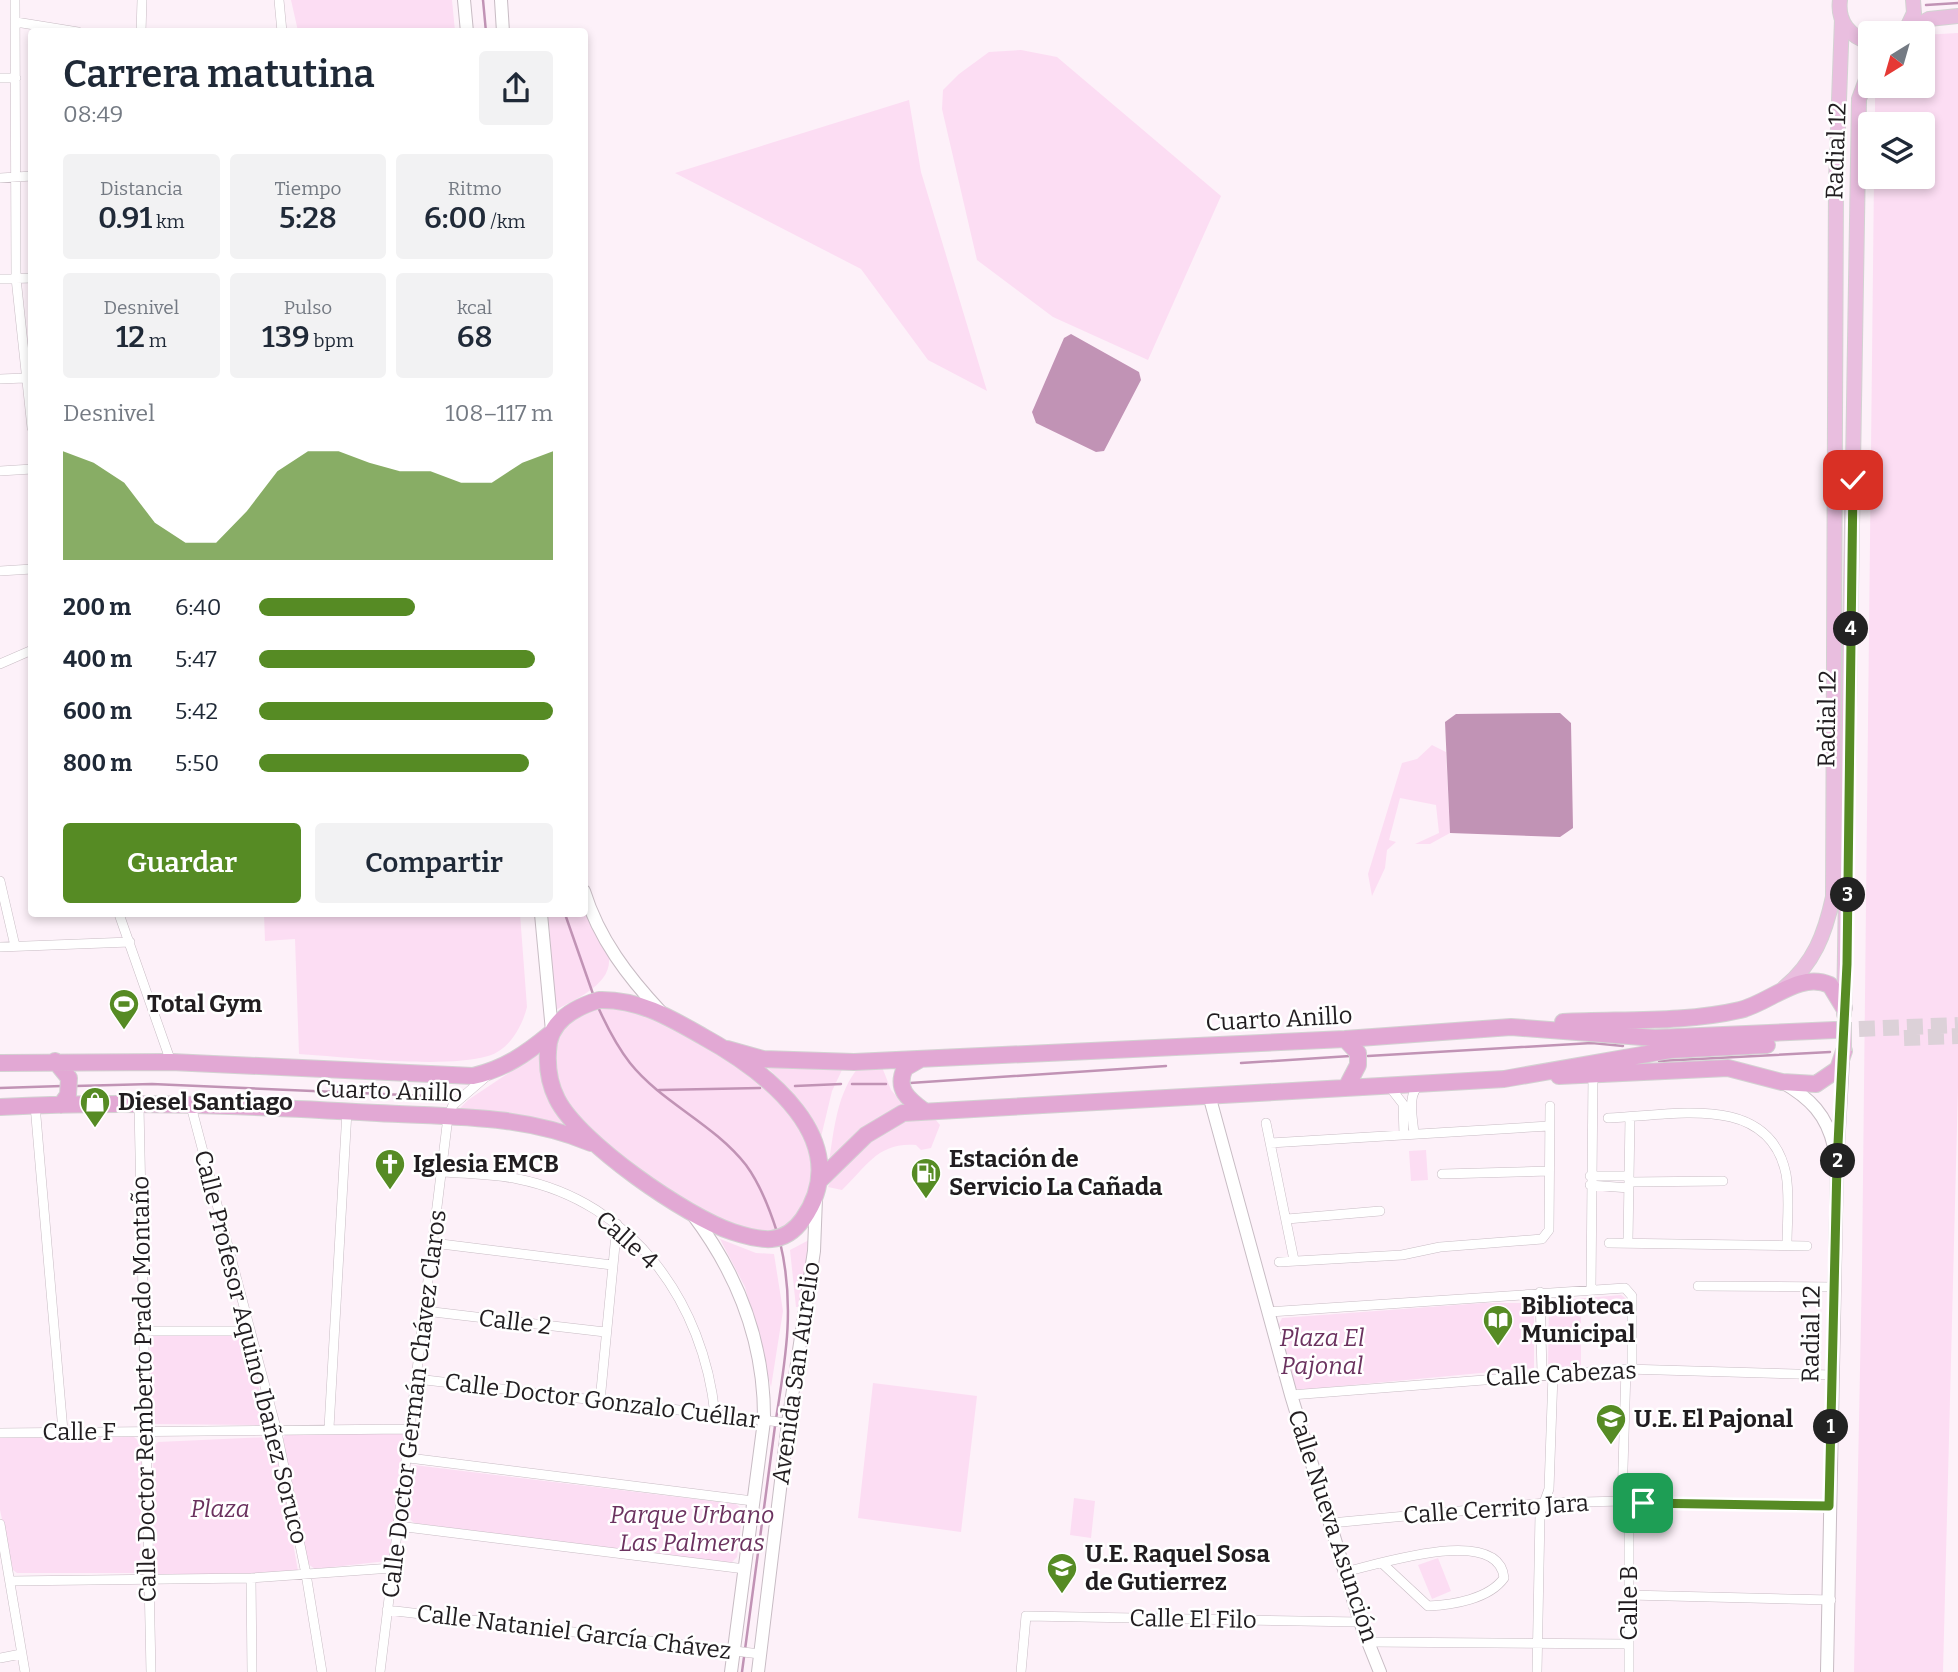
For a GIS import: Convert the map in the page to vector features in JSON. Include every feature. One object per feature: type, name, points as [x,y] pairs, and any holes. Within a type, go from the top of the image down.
[{"type":"highway","points":[[821,1179],[866,1135],[903,1113],[1424,1083],[1728,1069],[1782,1082],[1816,1084],[1830,1077],[1838,1069],[1838,993],[1821,981],[1811,981],[1781,991],[1742,1010],[1723,1013],[1511,1027]]},
{"type":"highway","name":"Cuarto Anillo","points":[[0,1063],[171,1062],[457,1076],[492,1072],[513,1062],[551,1033],[566,1016],[591,1002],[621,1000],[662,1013]]},
{"type":"highway","points":[[551,1033],[548,1062],[558,1100],[569,1116],[603,1148],[652,1187],[691,1212],[727,1230],[763,1241],[778,1239],[792,1232],[816,1198],[821,1179],[818,1154],[798,1113],[765,1077],[727,1049],[662,1013]]},
{"type":"highway","name":"Cuarto Anillo","points":[[727,1049],[762,1059],[797,1062],[919,1060],[1345,1039],[1511,1027],[1665,1038],[1840,1030]]},
{"type":"highway","points":[[1504,1079],[1670,1050],[1840,1030]]},
{"type":"highway","points":[[1345,1039],[1358,1053],[1358,1065],[1346,1088]]},
{"type":"highway","points":[[919,1060],[905,1068],[901,1084],[908,1099],[924,1111]]},
{"type":"highway","points":[[55,1061],[86,1105]]},
{"type":"highway","points":[[61,1105],[79,1062]]},
{"type":"highway","name":"Cuarto Anillo","points":[[0,1107],[191,1105],[480,1117],[533,1124],[603,1148]]},
{"type":"main road","name":"Radial 12","points":[[1781,991],[1803,969],[1819,947],[1833,897],[1836,181],[1842,19],[1840,0]]},
{"type":"main road","points":[[1910,21],[1913,0]]},
{"type":"main road","points":[[1925,21],[1958,16]]},
{"type":"main road","points":[[1842,19],[1858,38]]},
{"type":"main road","name":"Radial 12","points":[[1840,1030],[1859,98]]},
{"type":"street","points":[[15,0],[16,278],[28,403]]},
{"type":"street","points":[[141,28],[142,0]]},
{"type":"street","points":[[279,0],[282,28]]},
{"type":"street","points":[[464,0],[467,28]]},
{"type":"street","points":[[501,0],[503,28]]},
{"type":"street","points":[[16,22],[53,28]]},
{"type":"street","points":[[0,78],[16,78]]},
{"type":"street","points":[[0,177],[28,176]]},
{"type":"street","points":[[0,279],[28,278]]},
{"type":"street","points":[[0,379],[25,379]]},
{"type":"street","points":[[0,471],[28,469]]},
{"type":"street","points":[[0,571],[28,569]]},
{"type":"street","points":[[0,664],[28,652]]},
{"type":"street","points":[[0,881],[15,946]]},
{"type":"street","points":[[588,904],[615,958],[662,1013]]},
{"type":"street","points":[[120,917],[171,1062]]},
{"type":"street","points":[[541,917],[551,1033]]},
{"type":"street","points":[[0,947],[130,942]]},
{"type":"street","name":"Radial 12","points":[[1827,1672],[1831,1600],[1829,1506],[1840,1030]]},
{"type":"street","points":[[448,1117],[453,1105],[492,1072]]},
{"type":"street","points":[[1268,1312],[1591,1288],[1593,1074]]},
{"type":"street","name":"Radial 12","points":[[1782,1082],[1803,1094],[1824,1118],[1837,1164]]},
{"type":"street","points":[[1409,1134],[1411,1100],[1418,1085],[1424,1083]]},
{"type":"street","points":[[1388,1086],[1403,1104],[1409,1134]]},
{"type":"street","name":"Calle Nueva Asunción","points":[[1209,1096],[1291,1395],[1360,1622],[1380,1672]]},
{"type":"street","points":[[35,1105],[63,1432]]},
{"type":"street","name":"Calle Profesor Aquino Ibañez Soruco","points":[[191,1105],[276,1428],[306,1574],[322,1672]]},
{"type":"street","name":"Calle Doctor Remberto Prado Montaño","points":[[139,1106],[151,1672]]},
{"type":"street","points":[[1279,1262],[1402,1255],[1440,1247],[1542,1239],[1549,1230],[1550,1106]]},
{"type":"street","points":[[329,1428],[347,1111]]},
{"type":"street","points":[[1608,1118],[1726,1114],[1761,1130],[1777,1147],[1786,1176],[1787,1244]]},
{"type":"street","name":"Calle Doctor Germán Chávez Claros","points":[[380,1672],[409,1458],[410,1429],[444,1172],[448,1117]]},
{"type":"street","points":[[1628,1241],[1630,1117]]},
{"type":"street","points":[[1266,1123],[1294,1260]]},
{"type":"street","points":[[1270,1143],[1549,1126]]},
{"type":"street","points":[[1442,1174],[1549,1171]]},
{"type":"street","name":"Calle 4","points":[[444,1172],[520,1179],[572,1196],[617,1224],[656,1263],[687,1309],[706,1360],[715,1415]]},
{"type":"street","points":[[1590,1181],[1723,1181]]},
{"type":"street","name":"Avenida San Aurelio","points":[[758,1672],[757,1654],[785,1423],[814,1251],[816,1198]]},
{"type":"street","points":[[1287,1219],[1380,1211]]},
{"type":"street","name":"Avenida San Aurelio","points":[[691,1212],[722,1254],[749,1317],[761,1363],[767,1421],[753,1501],[736,1651],[731,1672]]},
{"type":"street","points":[[600,1401],[617,1224]]},
{"type":"street","points":[[1609,1243],[1628,1241],[1807,1246]]},
{"type":"street","points":[[433,1242],[612,1265]]},
{"type":"street","points":[[1698,1286],[1835,1287]]},
{"type":"street","name":"Calle B","points":[[1591,1288],[1625,1287],[1632,1296],[1622,1501],[1629,1510],[1629,1672]]},
{"type":"street","points":[[1540,1292],[1542,1374]]},
{"type":"street","name":"Calle 2","points":[[425,1311],[605,1332]]},
{"type":"street","points":[[143,1331],[250,1331]]},
{"type":"street","name":"Calle Cabezas","points":[[1291,1395],[1629,1369],[1832,1375]]},
{"type":"street","points":[[1537,1672],[1540,1514],[1549,1489],[1553,1374]]},
{"type":"street","name":"Calle Doctor Gonzalo Cuéllar","points":[[417,1379],[785,1423]]},
{"type":"street","name":"Calle F","points":[[0,1433],[276,1428],[410,1429]]},
{"type":"street","points":[[409,1458],[753,1501]]},
{"type":"street","name":"Calle Cerrito Jara","points":[[1331,1522],[1545,1503],[1622,1501],[1829,1506]]},
{"type":"street","points":[[0,1524],[25,1672]]},
{"type":"street","points":[[398,1526],[744,1569]]},
{"type":"street","points":[[1344,1572],[1384,1565],[1438,1550],[1461,1550],[1494,1558],[1503,1567],[1504,1578],[1497,1588],[1485,1593],[1448,1604],[1429,1606],[1384,1565]]},
{"type":"street","points":[[7,1577],[251,1577],[393,1568]]},
{"type":"street","points":[[251,1577],[252,1672]]},
{"type":"street","points":[[1629,1595],[1831,1600]]},
{"type":"street","name":"Calle Nataniel García Chávez","points":[[387,1610],[757,1654]]},
{"type":"street","name":"Calle El Filo","points":[[1021,1672],[1026,1616],[1360,1622]]},
{"type":"street","points":[[1369,1642],[1629,1644]]},
{"type":"street","points":[[0,1658],[21,1654]]},
{"type":"green space","points":[[291,0],[452,0],[455,28],[297,28]]},
{"type":"green space","points":[[1958,33],[1958,1087],[1943,1672],[1854,1672],[1862,1269],[1874,189],[1935,189],[1935,112],[1875,112],[1875,98],[1936,98],[1936,34]]},
{"type":"green space","points":[[1021,50],[1057,57],[1221,196],[1148,360],[1053,317],[977,260],[942,109],[943,90],[959,74],[989,52]]},
{"type":"green space","points":[[909,100],[921,172],[987,391],[928,360],[861,269],[675,173]]},
{"type":"green space","points":[[1432,745],[1446,752],[1450,833],[1430,844],[1415,844],[1439,833],[1436,805],[1400,798],[1389,840],[1396,842],[1387,850],[1385,868],[1372,896],[1368,874],[1402,763],[1417,759]]},
{"type":"green space","points":[[588,916],[606,947],[608,968],[598,984],[556,1010],[548,917]]},
{"type":"green space","points":[[264,917],[520,917],[527,1007],[522,1022],[502,1049],[488,1056],[469,1060],[422,1062],[299,1054],[295,939],[265,941]]},
{"type":"green space","points":[[616,1005],[678,1027],[702,1040],[764,1087],[800,1126],[811,1144],[813,1172],[805,1198],[785,1231],[767,1234],[741,1228],[686,1201],[603,1143],[566,1104],[560,1093],[554,1067],[555,1053],[564,1028],[584,1011]]},
{"type":"green space","points":[[540,1052],[542,1074],[548,1093],[570,1129],[456,1112],[468,1100]]},
{"type":"green space","points":[[764,1064],[785,1068],[842,1070],[832,1091],[821,1137],[790,1090]]},
{"type":"green space","points":[[859,1067],[882,1067],[891,1090],[905,1106],[829,1162],[841,1100]]},
{"type":"green space","points":[[908,1117],[935,1119],[940,1125],[931,1148],[921,1150],[916,1145],[892,1147],[874,1157],[842,1190],[828,1187],[841,1168],[863,1148]]},
{"type":"green space","points":[[1426,1150],[1428,1180],[1411,1181],[1409,1151]]},
{"type":"green space","points":[[720,1239],[756,1253],[774,1254],[783,1311],[771,1387],[745,1287]]},
{"type":"green space","points":[[809,1240],[800,1307],[796,1307],[790,1250]]},
{"type":"green space","points":[[1621,1295],[1628,1300],[1628,1307],[1581,1310],[1581,1368],[1548,1367],[1549,1301]]},
{"type":"green space","name":"Plaza El Pajonal","points":[[1483,1303],[1534,1303],[1534,1368],[1300,1390],[1293,1387],[1277,1328],[1282,1318]]},
{"type":"green space","points":[[240,1334],[247,1338],[267,1422],[262,1425],[152,1424],[150,1338]]},
{"type":"green space","points":[[873,1383],[977,1396],[961,1532],[858,1518]]},
{"type":"green space","points":[[287,1433],[404,1433],[390,1558],[387,1561],[315,1569],[308,1564],[283,1438]]},
{"type":"green space","points":[[134,1437],[142,1444],[140,1570],[136,1573],[17,1573],[13,1570],[0,1510],[0,1438]]},
{"type":"green space","name":"Plaza","points":[[269,1437],[275,1442],[298,1571],[295,1574],[161,1578],[154,1570],[153,1448],[158,1442]]},
{"type":"green space","name":"Parque Urbano Las Palmeras","points":[[414,1465],[736,1504],[743,1510],[737,1557],[730,1564],[414,1523],[406,1515],[411,1469]]},
{"type":"green space","points":[[1074,1498],[1095,1501],[1091,1538],[1070,1535]]},
{"type":"green space","points":[[1438,1558],[1451,1591],[1432,1599],[1418,1565]]},
{"type":"shaded area","points":[[1071,334],[1139,372],[1141,380],[1104,451],[1096,452],[1036,423],[1032,412],[1064,338]]},
{"type":"shaded area","points":[[1560,713],[1571,723],[1573,828],[1560,837],[1450,833],[1445,722],[1456,714]]},
{"type":"waterway","points":[[483,0],[486,28]]},
{"type":"waterway","points":[[1926,5],[1958,3]]},
{"type":"waterway","points":[[566,917],[593,994]]},
{"type":"waterway","points":[[598,1007],[620,1049],[643,1077],[718,1137],[746,1165],[764,1197],[777,1232]]},
{"type":"waterway","points":[[1368,1056],[1592,1043],[1623,1046]]},
{"type":"waterway","points":[[1659,1061],[1830,1052]]},
{"type":"waterway","points":[[1241,1063],[1350,1056]]},
{"type":"waterway","points":[[910,1083],[1166,1066]]},
{"type":"waterway","points":[[75,1086],[152,1084],[429,1096]]},
{"type":"waterway","points":[[795,1086],[841,1084]]},
{"type":"waterway","points":[[852,1084],[886,1084]]},
{"type":"waterway","points":[[0,1088],[62,1086]]},
{"type":"waterway","points":[[659,1090],[760,1088]]},
{"type":"waterway","points":[[776,1419],[786,1352],[788,1309],[785,1265],[780,1242]]},
{"type":"waterway","points":[[742,1672],[775,1426]]},
{"type":"tunnel","points":[[1835,1030],[1958,1025]]},
{"type":"tunnel","points":[[1904,1038],[1958,1036]]},
{"type":"place","name":"Total Gym","points":[[124,1031]]},
{"type":"place","name":"Diesel Santiago","points":[[95,1129]]},
{"type":"place","name":"Iglesia EMCB","points":[[390,1191]]},
{"type":"place","name":"Estación de Servicio La Cañada","points":[[926,1200]]},
{"type":"place","name":"Biblioteca Municipal","points":[[1498,1347]]},
{"type":"place","name":"U.E. El Pajonal","points":[[1611,1446]]},
{"type":"place","name":"U.E. Raquel Sosa de Gutierrez","points":[[1062,1595]]},
{"type":"route","points":[[1643,1503],[1829,1506],[1837,1164],[1847,964],[1853,480]]}]
